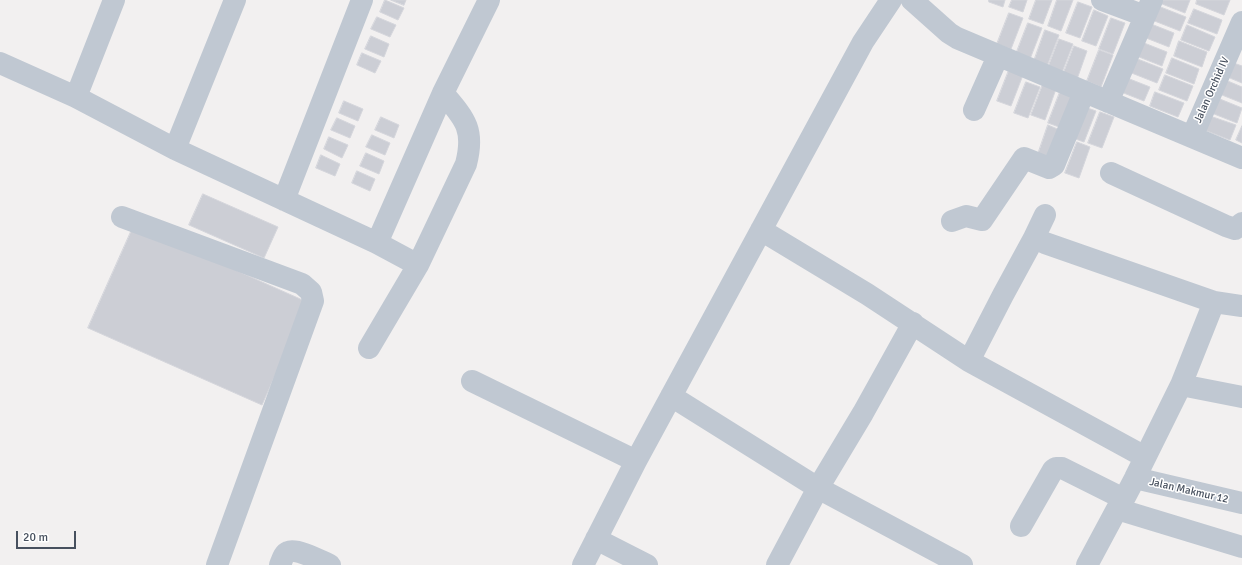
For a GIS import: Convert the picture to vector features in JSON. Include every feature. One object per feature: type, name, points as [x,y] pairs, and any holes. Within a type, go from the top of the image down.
[{"type":"street","points":[[76,97],[114,0]]},
{"type":"street","points":[[175,148],[235,0]]},
{"type":"street","points":[[284,200],[362,0]]},
{"type":"street","points":[[377,243],[443,93],[489,0]]},
{"type":"street","points":[[583,565],[636,461],[760,230],[863,42],[891,0]]},
{"type":"street","points":[[914,0],[948,33],[957,38],[1242,158]]},
{"type":"street","points":[[1102,0],[1148,8],[1108,102]]},
{"type":"street","name":"Jalan Orchid IV","points":[[1192,137],[1242,22]]},
{"type":"street","points":[[974,110],[998,56]]},
{"type":"street","points":[[0,63],[76,97],[175,148],[377,243],[418,265]]},
{"type":"street","points":[[952,221],[966,216],[982,220],[1024,158],[1049,168],[1054,165],[1084,92]]},
{"type":"street","points":[[369,348],[418,265],[466,164],[470,150],[469,133],[463,117],[443,93]]},
{"type":"street","points":[[1111,173],[1226,226],[1235,229],[1242,223]]},
{"type":"street","points":[[969,361],[1045,215]]},
{"type":"street","points":[[122,217],[302,284],[311,292],[313,301],[217,565]]},
{"type":"street","points":[[760,230],[867,294],[969,361],[1145,457]]},
{"type":"street","points":[[1034,238],[1214,302],[1242,306]]},
{"type":"street","points":[[1087,565],[1135,478],[1181,385],[1214,302]]},
{"type":"street","points":[[777,565],[818,488],[863,414],[913,323]]},
{"type":"street","points":[[472,381],[636,461]]},
{"type":"street","points":[[1181,385],[1242,397]]},
{"type":"street","points":[[671,396],[818,488],[962,565]]},
{"type":"street","points":[[1021,526],[1053,470],[1056,468],[1062,468],[1121,504],[1242,547]]},
{"type":"street","name":"Jalan Makmur 12","points":[[1135,478],[1242,503]]},
{"type":"street","points":[[596,539],[647,565]]},
{"type":"street","points":[[280,565],[286,554],[292,551],[298,551],[330,565]]},
{"type":"building","points":[[385,0],[404,8],[398,20],[380,12]]},
{"type":"building","points":[[391,0],[406,0],[404,5]]},
{"type":"building","points":[[989,0],[1005,0],[1003,7],[989,2]]},
{"type":"building","points":[[1012,0],[1027,0],[1023,12],[1009,7]]},
{"type":"building","points":[[1036,0],[1052,0],[1043,24],[1029,19]]},
{"type":"building","points":[[1057,0],[1073,0],[1061,31],[1048,26]]},
{"type":"building","points":[[1158,0],[1190,0],[1185,13],[1157,2]]},
{"type":"building","points":[[1197,0],[1230,0],[1224,15],[1196,4]]},
{"type":"building","points":[[1078,2],[1092,7],[1080,38],[1066,33]]},
{"type":"building","points":[[1158,6],[1186,17],[1180,31],[1152,20]]},
{"type":"building","points":[[1194,9],[1222,20],[1217,34],[1188,23]]},
{"type":"building","points":[[1094,10],[1108,16],[1096,46],[1082,41]]},
{"type":"building","points":[[1009,13],[1023,18],[1011,49],[997,44]]},
{"type":"building","points":[[377,17],[396,25],[390,37],[371,29]]},
{"type":"building","points":[[1111,18],[1125,23],[1113,54],[1099,49]]},
{"type":"building","points":[[1146,22],[1174,33],[1169,47],[1141,36]]},
{"type":"building","points":[[1028,23],[1042,28],[1030,59],[1016,54]]},
{"type":"building","points":[[1187,25],[1215,37],[1209,51],[1181,40]]},
{"type":"building","points":[[1045,30],[1059,35],[1047,66],[1034,61]]},
{"type":"building","points":[[371,36],[389,44],[384,57],[365,49]]},
{"type":"building","points":[[1059,39],[1073,44],[1061,75],[1047,70]]},
{"type":"building","points":[[1139,41],[1167,52],[1162,66],[1134,55]]},
{"type":"building","points":[[1179,41],[1207,52],[1202,67],[1174,56]]},
{"type":"building","points":[[1074,46],[1087,51],[1076,82],[1062,77]]},
{"type":"building","points":[[1099,50],[1113,55],[1101,87],[1087,81]]},
{"type":"building","points":[[362,53],[381,61],[375,73],[357,65]]},
{"type":"building","points":[[1135,58],[1163,69],[1157,83],[1129,72]]},
{"type":"building","points":[[1172,58],[1199,69],[1194,84],[1166,73]]},
{"type":"building","points":[[1231,62],[1242,66],[1242,83],[1225,76]]},
{"type":"building","points":[[1009,70],[1023,75],[1011,106],[997,101]]},
{"type":"building","points":[[1165,75],[1193,86],[1187,101],[1159,90]]},
{"type":"building","points":[[1122,76],[1150,87],[1144,101],[1116,90]]},
{"type":"building","points":[[1223,79],[1242,87],[1242,103],[1217,93]]},
{"type":"building","points":[[1026,82],[1040,87],[1028,118],[1014,113]]},
{"type":"building","points":[[1043,84],[1056,89],[1045,120],[1031,115]]},
{"type":"building","points":[[1060,92],[1074,97],[1062,128],[1048,123]]},
{"type":"building","points":[[1155,92],[1184,103],[1178,117],[1150,106]]},
{"type":"building","points":[[1215,97],[1242,108],[1237,123],[1209,112]]},
{"type":"building","points":[[344,101],[363,109],[358,121],[339,113]]},
{"type":"building","points":[[1082,106],[1096,111],[1084,142],[1070,137]]},
{"type":"building","points":[[1100,112],[1114,117],[1102,148],[1088,143]]},
{"type":"building","points":[[1207,115],[1236,125],[1230,140],[1202,129]]},
{"type":"building","points":[[381,117],[399,125],[394,138],[375,130]]},
{"type":"building","points":[[337,118],[355,126],[350,138],[331,130]]},
{"type":"building","points":[[1048,125],[1062,131],[1051,162],[1037,157]]},
{"type":"building","points":[[1242,126],[1242,143],[1236,140]]},
{"type":"building","points":[[372,135],[390,143],[385,155],[366,147]]},
{"type":"building","points":[[329,137],[348,145],[342,158],[324,149]]},
{"type":"building","points":[[1077,142],[1090,147],[1079,178],[1065,173]]},
{"type":"building","points":[[366,153],[384,161],[379,174],[360,166]]},
{"type":"building","points":[[321,155],[340,164],[335,176],[316,168]]},
{"type":"building","points":[[357,171],[375,179],[370,191],[352,183]]},
{"type":"building","points":[[203,194],[278,227],[264,258],[189,225]]},
{"type":"building","points":[[134,225],[307,302],[262,405],[88,328]]}]
